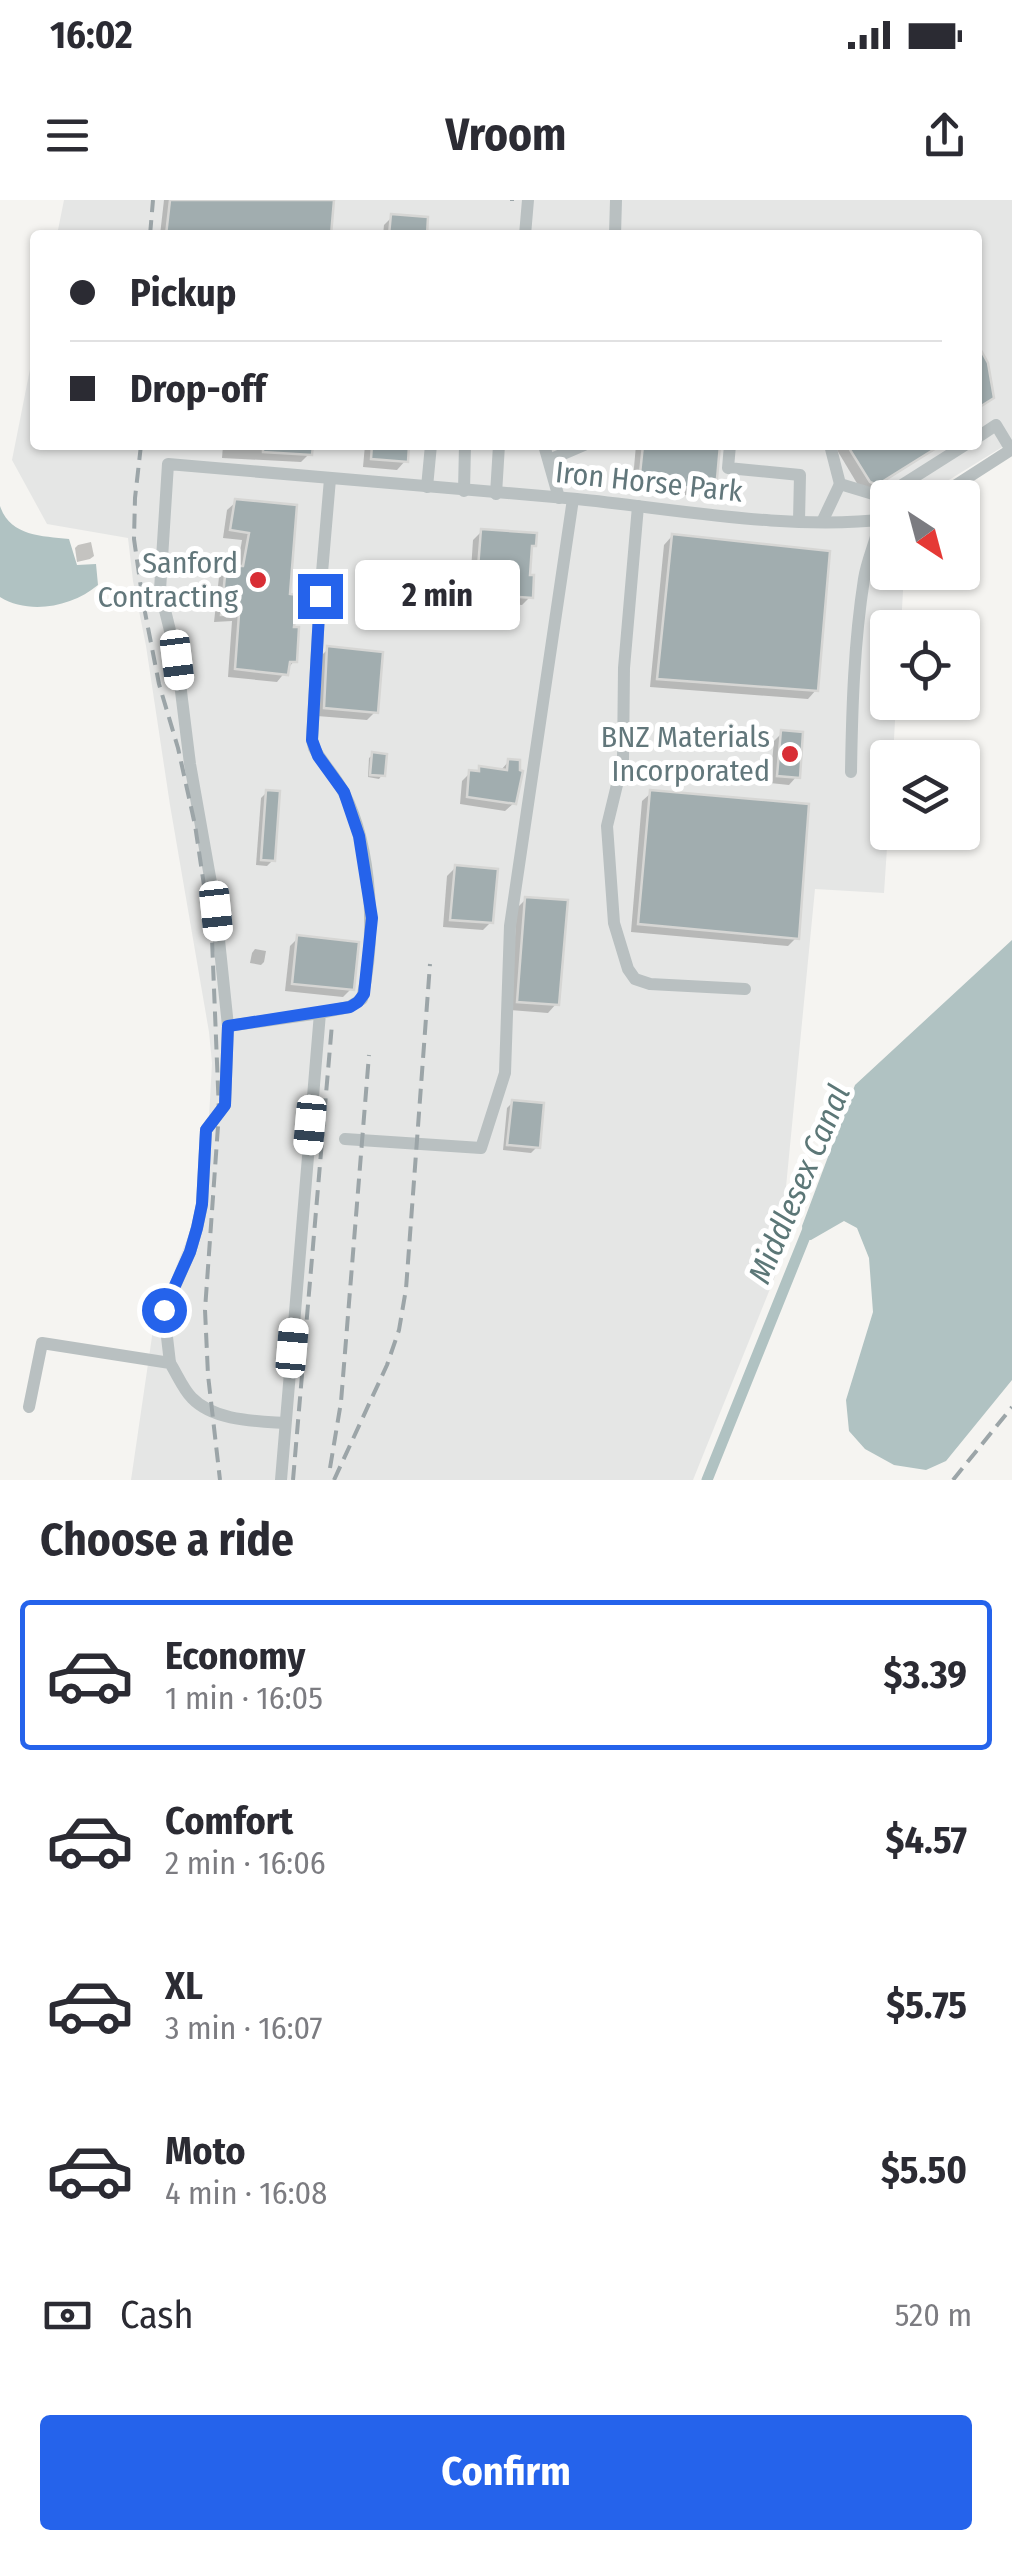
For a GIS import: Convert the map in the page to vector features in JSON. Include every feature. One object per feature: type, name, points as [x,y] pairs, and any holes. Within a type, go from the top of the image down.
[{"type":"street","points":[[525,230],[528,200]]},
{"type":"street","points":[[614,230],[616,200]]},
{"type":"street","points":[[964,480],[1012,450],[996,425],[982,434]]},
{"type":"street","points":[[427,488],[431,450]]},
{"type":"street","points":[[464,491],[465,450]]},
{"type":"street","points":[[496,494],[499,450]]},
{"type":"street","points":[[346,1139],[480,1148],[505,1073],[510,926],[566,498],[545,450]]},
{"type":"street","points":[[548,460],[572,450]]},
{"type":"street","points":[[730,450],[728,468],[800,476],[799,522]]},
{"type":"street","points":[[822,522],[840,484],[831,450]]},
{"type":"street","points":[[840,484],[883,497],[957,450]]},
{"type":"street","name":"Iron Horse Park","points":[[228,1026],[216,911],[190,764],[177,660],[160,590],[168,464],[799,522],[870,520]]},
{"type":"street","points":[[285,1423],[212,1412],[192,1398],[170,1363],[164,1310],[197,1228],[206,1130],[225,1105],[228,1026],[350,1007],[362,998],[372,918],[359,836],[344,792],[318,756],[312,740],[330,479]]},
{"type":"street","points":[[638,506],[624,668],[623,760],[607,826],[614,923],[628,969],[635,978],[650,984],[745,989]]},
{"type":"street","points":[[852,772],[853,684],[870,554]]},
{"type":"street","points":[[426,608],[486,615]]},
{"type":"street","points":[[280,1480],[320,1013]]},
{"type":"street","points":[[28,1408],[42,1343],[170,1363]]},
{"type":"shaded area","points":[[64,200],[1012,200],[1012,441],[949,480],[870,480],[870,590],[903,590],[902,610],[870,610],[870,720],[895,720],[894,740],[870,740],[870,850],[887,850],[884,893],[815,889],[778,1269],[693,1480],[131,1480],[154,1323],[189,1234],[206,1173],[212,1063],[128,538],[47,524],[12,460],[30,369],[30,450],[982,450],[982,230],[58,230]]},
{"type":"shaded area","points":[[0,506],[19,529],[69,539],[77,565],[96,564],[98,585],[76,599],[50,606],[24,606],[0,597]]},
{"type":"shaded area","points":[[1012,940],[1012,1380],[946,1461],[926,1470],[894,1465],[865,1449],[849,1431],[846,1400],[873,1312],[869,1258],[857,1228],[844,1221],[811,1240],[804,1240],[802,1226],[855,1085]]},
{"type":"building","points":[[170,200],[334,200],[331,230],[167,230]]},
{"type":"building","points":[[391,214],[428,217],[427,230],[389,230]]},
{"type":"building","points":[[982,352],[988,363],[994,398],[982,406]]},
{"type":"building","points":[[263,450],[312,450],[312,455]]},
{"type":"building","points":[[372,450],[409,450],[408,462],[371,459]]},
{"type":"building","points":[[642,450],[720,450],[716,490],[639,483]]},
{"type":"building","points":[[850,450],[933,450],[885,480],[870,482]]},
{"type":"building","name":"Sanford Contracting","points":[[235,499],[297,505],[290,594],[298,595],[294,627],[299,627],[297,662],[290,662],[288,675],[235,669],[239,614],[221,615],[226,566],[243,566],[249,533],[230,530]]},
{"type":"building","points":[[481,529],[537,533],[530,575],[534,575],[533,598],[476,594]]},
{"type":"building","points":[[672,534],[830,551],[818,691],[657,679]]},
{"type":"building","points":[[327,646],[383,652],[378,713],[324,708]]},
{"type":"building","points":[[781,730],[803,732],[800,778],[777,776]]},
{"type":"building","points":[[372,752],[387,754],[385,776],[370,775]]},
{"type":"building","points":[[508,759],[520,760],[523,771],[516,804],[467,797],[469,770],[479,771],[479,766],[507,770]]},
{"type":"building","points":[[266,790],[280,791],[275,861],[261,860]]},
{"type":"building","points":[[650,790],[809,804],[799,939],[638,924]]},
{"type":"building","points":[[455,865],[498,869],[493,923],[450,920]]},
{"type":"building","points":[[525,897],[568,900],[559,1005],[517,1002]]},
{"type":"building","points":[[297,935],[359,942],[354,990],[292,984]]},
{"type":"building","points":[[512,1100],[544,1103],[540,1148],[507,1145]]},
{"type":"waterway","name":"Middlesex Canal","points":[[707,1480],[808,1229]]},
{"type":"railway","points":[[150,230],[153,200]]},
{"type":"railway","points":[[140,450],[134,539],[143,602],[159,684],[195,825],[212,939],[219,1112],[205,1310],[220,1480]]},
{"type":"railway","points":[[334,1480],[399,1330],[406,1289],[430,964]]},
{"type":"railway","points":[[293,1480],[332,1024]]},
{"type":"railway","points":[[330,1468],[341,1402],[369,1055]]},
{"type":"railway","points":[[953,1480],[1012,1407]]},
{"type":"place","name":"Sanford Contracting","points":[[258,580]]},
{"type":"place","name":"BNZ Materials Incorporated","points":[[790,754]]},
{"type":"route","points":[[164,1310],[197,1228],[206,1130],[225,1105],[228,1026],[350,1007],[364,994],[372,918],[359,836],[344,792],[318,756],[312,740],[320,596]]}]
